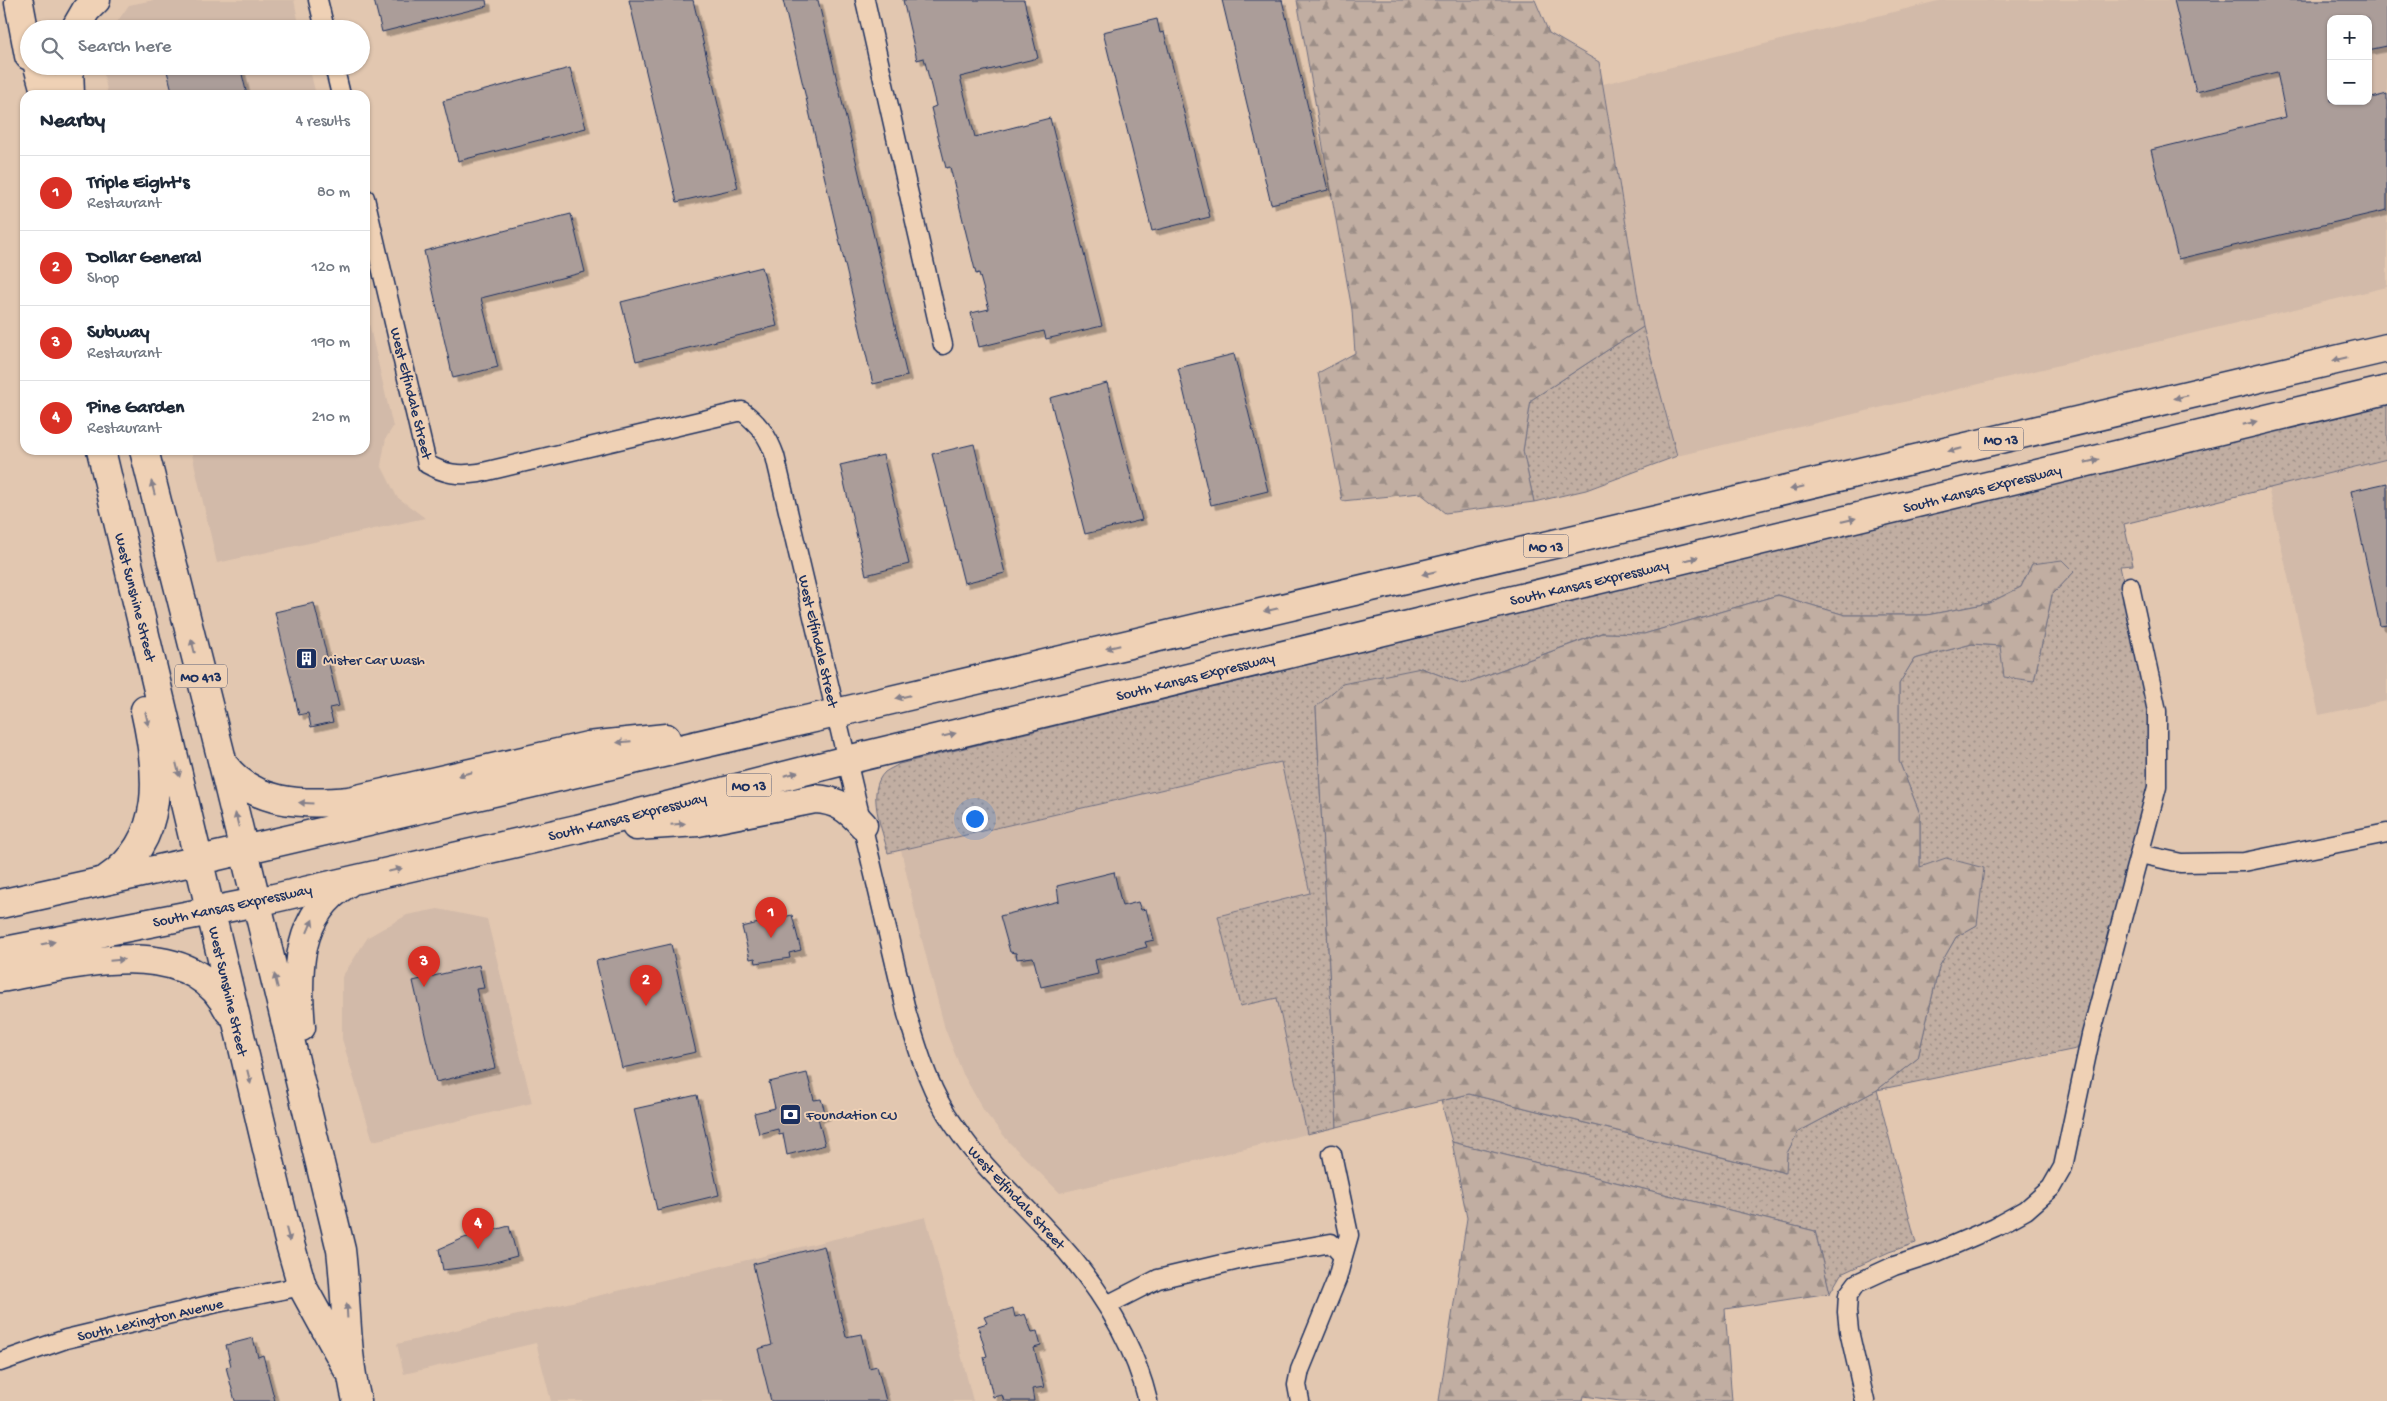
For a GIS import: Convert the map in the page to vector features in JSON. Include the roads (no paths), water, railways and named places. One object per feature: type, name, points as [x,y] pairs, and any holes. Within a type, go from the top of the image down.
[{"type":"main road","points":[[80,20],[86,10],[96,0]]},
{"type":"main road","points":[[23,1],[26,20]]},
{"type":"main road","points":[[23,1],[25,20]]},
{"type":"main road","points":[[32,75],[35,90]]},
{"type":"main road","points":[[40,75],[45,90]]},
{"type":"main road","points":[[69,75],[70,90]]},
{"type":"main road","name":"MO 13","points":[[0,904],[244,850],[836,713],[1476,562],[1616,531],[2387,348]]},
{"type":"main road","name":"South Kansas Expressway","points":[[0,952],[257,902],[577,829],[847,760],[2387,390]]},
{"type":"main road","name":"West Sunshine Street","points":[[145,455],[257,902],[341,1250],[354,1389]]},
{"type":"main road","points":[[102,457],[114,556],[126,624],[152,742],[155,789],[151,814],[140,847],[120,870],[102,882]]},
{"type":"main road","name":"West Sunshine Street","points":[[102,457],[200,860],[236,1027],[302,1286],[354,1389]]},
{"type":"main road","points":[[223,764],[233,778],[255,792],[286,801],[323,803],[349,801],[588,746],[663,738],[743,734]]},
{"type":"main road","points":[[577,829],[698,822],[815,799],[829,800],[840,804],[851,812],[863,825]]},
{"type":"main road","points":[[341,1250],[302,1034],[298,982],[302,948],[315,915],[329,896],[355,879]]},
{"type":"main road","points":[[0,978],[94,962],[127,959],[176,965],[204,978],[215,988],[224,1000],[236,1027]]},
{"type":"street","points":[[318,0],[323,20]]},
{"type":"street","points":[[865,0],[943,345]]},
{"type":"street","points":[[336,75],[340,90]]},
{"type":"street","name":"West Elfindale Street","points":[[370,219],[427,464],[442,472],[459,476],[479,474],[742,411],[758,423],[769,439],[775,456],[907,1014],[927,1076],[953,1124],[987,1168],[1064,1248],[1108,1305],[1137,1365],[1148,1401]]},
{"type":"street","points":[[1865,1401],[1849,1331],[1847,1312],[1848,1295],[1857,1283],[1894,1266],[1936,1252],[1995,1227],[2026,1210],[2051,1188],[2063,1167],[2091,1035],[2157,787],[2158,712],[2130,586]]},
{"type":"street","points":[[2140,854],[2181,863],[2244,862],[2387,833]]},
{"type":"street","points":[[1300,1401],[1297,1385],[1300,1370],[1338,1279],[1349,1235],[1332,1154]]},
{"type":"street","points":[[1108,1305],[1158,1278],[1242,1258],[1331,1243],[1343,1256]]},
{"type":"street","name":"South Lexington Avenue","points":[[0,1362],[66,1339],[217,1303],[302,1286]]},
{"type":"place","name":"Mister Car Wash","points":[[307,659]]},
{"type":"place","name":"Triple Eight's","points":[[771,938]]},
{"type":"place","name":"Subway","points":[[424,987]]},
{"type":"place","name":"Dollar General","points":[[646,1006]]},
{"type":"place","name":"Foundation CU","points":[[790,1114]]},
{"type":"place","name":"Pine Garden","points":[[478,1249]]}]
